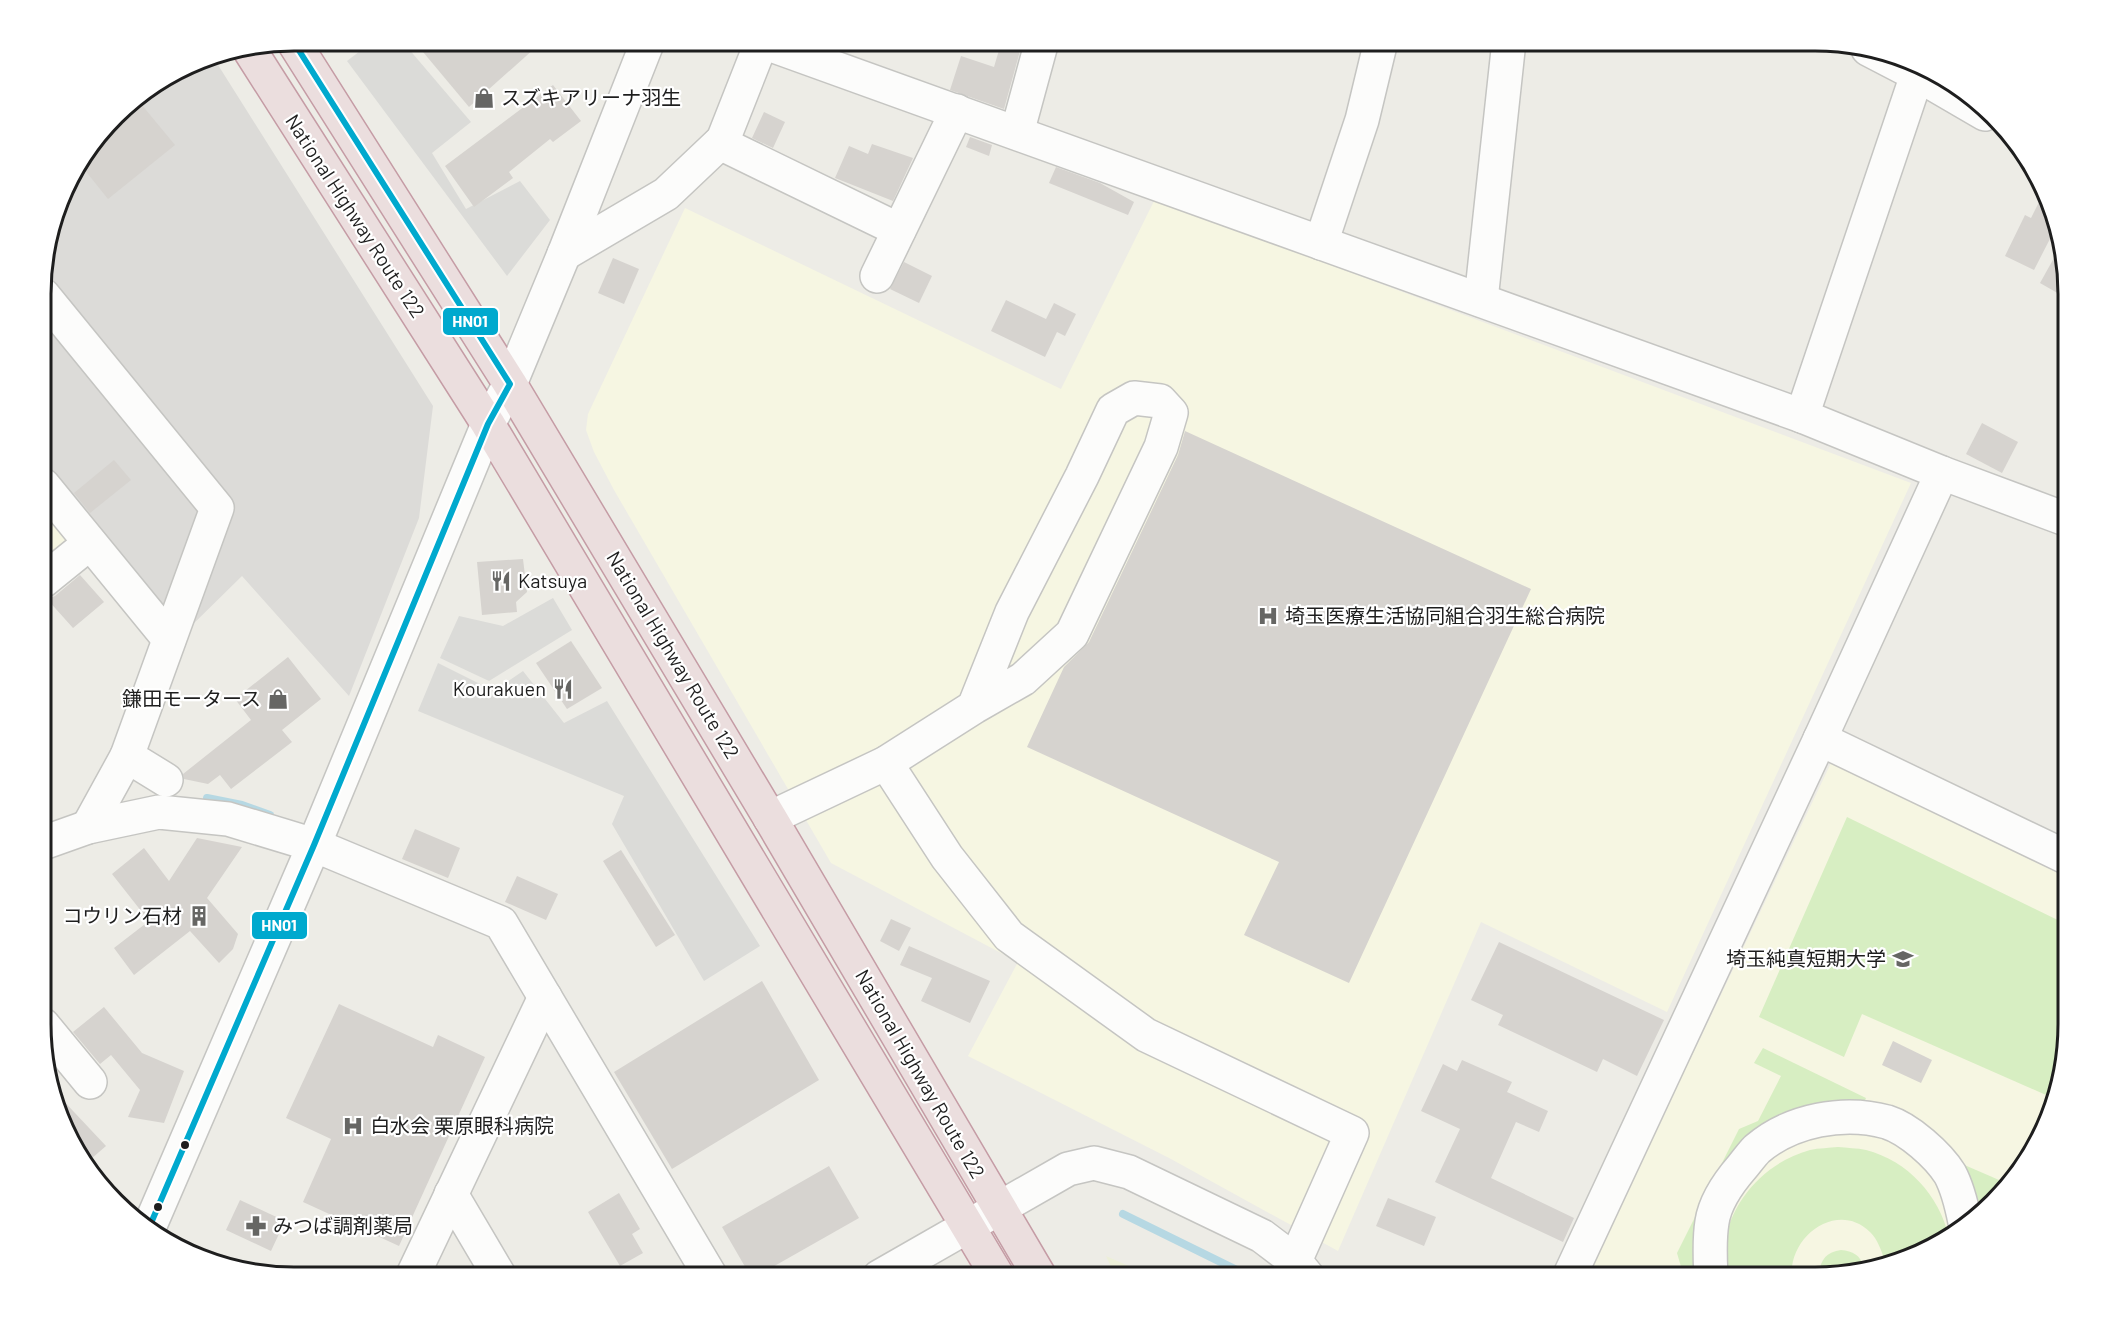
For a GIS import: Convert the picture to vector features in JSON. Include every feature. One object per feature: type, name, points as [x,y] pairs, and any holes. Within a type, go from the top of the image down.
[{"type":"highway","name":"National Highway Route 122","points":[[299,51],[510,384],[770,818],[1034,1267]]},
{"type":"highway","name":"National Highway Route 122","points":[[253,55],[488,424],[992,1267]]},
{"type":"street","points":[[152,1221],[314,845],[488,424],[510,384],[644,51]]},
{"type":"street","points":[[564,254],[666,194],[723,140],[757,51]]},
{"type":"street","points":[[789,51],[1802,416],[2058,516]]},
{"type":"street","points":[[1017,133],[1039,51]]},
{"type":"street","points":[[1321,243],[1362,120],[1378,51]]},
{"type":"street","points":[[1481,300],[1508,51]]},
{"type":"street","points":[[1802,416],[1918,74]]},
{"type":"street","points":[[877,276],[957,111]]},
{"type":"street","points":[[720,143],[900,230]]},
{"type":"street","points":[[51,305],[217,508],[127,756],[88,828]]},
{"type":"street","points":[[770,818],[886,763],[1023,679],[1072,634],[1161,447],[1171,413],[1160,401],[1134,398],[1113,410],[1012,612],[974,707]]},
{"type":"street","points":[[1574,1267],[1942,472]]},
{"type":"street","points":[[51,495],[169,639]]},
{"type":"street","points":[[51,575],[90,543]]},
{"type":"street","points":[[1820,739],[2058,853]]},
{"type":"street","points":[[127,756],[166,780]]},
{"type":"street","points":[[886,763],[947,857],[1010,936],[1146,1035],[1352,1133],[1303,1267]]},
{"type":"street","points":[[51,840],[88,828],[159,812],[228,819],[314,845],[501,923],[705,1267]]},
{"type":"street","points":[[417,1267],[545,997]]},
{"type":"street","points":[[52,1036],[90,1082]]},
{"type":"street","points":[[1711,1267],[1712,1221],[1722,1196],[1734,1176],[1757,1149],[1790,1129],[1822,1119],[1855,1117],[1888,1123],[1916,1138],[1935,1156],[1950,1175],[1964,1216]]},
{"type":"street","points":[[896,1267],[1068,1169],[1094,1163],[1129,1172],[1246,1227],[1262,1236],[1300,1267]]},
{"type":"street","points":[[452,1194],[494,1267]]},
{"type":"shaded area","points":[[360,51],[411,51],[471,122],[432,153],[466,209],[520,181],[550,220],[507,276],[347,61]]},
{"type":"shaded area","points":[[217,64],[433,406],[419,518],[349,696],[242,576],[184,633],[51,471],[51,294],[53,262],[64,216],[76,187],[101,146],[122,122],[146,101],[187,76]]},
{"type":"shaded area","name":"埼玉医療生活協同組合羽生総合病院","points":[[1155,199],[1911,483],[1667,1012],[1481,922],[1338,1251],[1171,1159],[968,1056],[1018,962],[831,863],[614,490],[594,452],[586,430],[588,414],[685,208],[1061,389]]},
{"type":"shaded area","points":[[51,507],[77,540],[51,561]]},
{"type":"shaded area","points":[[553,598],[572,630],[489,681],[440,658],[459,616],[503,626]]},
{"type":"shaded area","points":[[438,663],[494,691],[523,671],[564,723],[607,701],[760,946],[704,981],[612,824],[624,796],[418,711]]},
{"type":"shaded area","name":"埼玉純真短期大学","points":[[1831,763],[2058,873],[2058,1024],[2056,1056],[2045,1102],[2033,1131],[2017,1159],[1998,1184],[1963,1217],[1922,1242],[1878,1259],[1847,1265],[1588,1267],[1699,1041]]},
{"type":"shaded area","points":[[1106,1256],[1131,1267],[1111,1267]]},
{"type":"green space","points":[[1847,817],[2058,920],[2056,1056],[2050,1086],[2046,1095],[1862,1014],[1844,1057],[1759,1017]]},
{"type":"green space","points":[[1763,1048],[1866,1098],[1860,1111],[1759,1137],[1704,1267],[1681,1267],[1677,1253],[1739,1129],[1758,1121],[1781,1076],[1754,1063]]},
{"type":"green space","points":[[1838,1147],[1863,1149],[1895,1162],[1920,1182],[1938,1207],[1946,1228],[1922,1242],[1883,1257],[1870,1232],[1857,1223],[1843,1220],[1830,1222],[1817,1228],[1806,1237],[1798,1249],[1793,1267],[1724,1267],[1724,1244],[1728,1228],[1743,1198],[1766,1173],[1779,1163],[1810,1150]]},
{"type":"green space","points":[[1946,1157],[2001,1181],[1969,1212]]},
{"type":"green space","points":[[1835,1251],[1849,1251],[1862,1262],[1820,1267],[1827,1255]]},
{"type":"building","points":[[422,51],[532,51],[469,107]]},
{"type":"building","points":[[999,51],[1020,51],[1004,109],[950,90],[961,56],[994,67]]},
{"type":"building","points":[[553,85],[581,121],[553,142],[550,139],[509,172],[513,178],[474,207],[445,166]]},
{"type":"building","points":[[142,105],[175,145],[108,199],[85,171],[111,134]]},
{"type":"building","points":[[764,112],[785,122],[773,148],[752,138]]},
{"type":"building","points":[[970,137],[992,145],[989,156],[966,147]]},
{"type":"building","points":[[872,144],[913,158],[893,201],[835,178],[849,146],[868,154]]},
{"type":"building","points":[[1056,167],[1100,183],[1134,202],[1128,215],[1049,183]]},
{"type":"building","points":[[2039,202],[2051,237],[2034,270],[2005,256],[2025,215],[2031,218]]},
{"type":"building","points":[[2055,256],[2058,293],[2040,283]]},
{"type":"building","points":[[613,258],[639,269],[624,304],[598,293]]},
{"type":"building","points":[[904,262],[932,276],[919,303],[890,289]]},
{"type":"building","points":[[1006,300],[1046,319],[1054,303],[1076,314],[1065,336],[1057,332],[1045,357],[991,331]]},
{"type":"building","points":[[1982,423],[2018,442],[2002,473],[1966,454]]},
{"type":"building","points":[[1185,431],[1531,589],[1349,983],[1244,935],[1279,862],[1027,747],[1064,667],[1089,642],[1178,455]]},
{"type":"building","points":[[114,460],[131,480],[90,513],[74,493]]},
{"type":"building","points":[[523,559],[527,592],[516,602],[517,612],[482,615],[477,562]]},
{"type":"building","points":[[80,575],[104,602],[73,628],[51,603],[51,598]]},
{"type":"building","points":[[571,641],[602,688],[567,709],[536,663]]},
{"type":"building","points":[[288,657],[321,699],[282,730],[292,742],[231,789],[220,775],[208,784],[184,779],[183,774],[251,720],[235,699]]},
{"type":"building","points":[[415,829],[460,848],[448,878],[402,859]]},
{"type":"building","points":[[197,838],[242,847],[207,898],[238,934],[233,949],[219,963],[190,931],[134,975],[114,948],[149,921],[112,874],[144,848],[169,881]]},
{"type":"building","points":[[621,850],[675,935],[656,947],[603,861]]},
{"type":"building","points":[[517,876],[558,894],[546,920],[505,902]]},
{"type":"building","points":[[891,919],[911,928],[899,951],[880,941]]},
{"type":"building","points":[[1499,942],[1664,1020],[1637,1076],[1603,1059],[1597,1072],[1498,1025],[1503,1015],[1471,1000]]},
{"type":"building","points":[[909,946],[990,981],[970,1023],[921,1001],[932,978],[900,965]]},
{"type":"building","points":[[762,981],[819,1080],[672,1169],[614,1072]]},
{"type":"building","points":[[339,1004],[433,1047],[438,1035],[485,1057],[399,1246],[303,1202],[331,1139],[286,1118]]},
{"type":"building","points":[[104,1007],[142,1053],[184,1071],[164,1123],[128,1117],[140,1090],[111,1055],[100,1064],[73,1032]]},
{"type":"building","points":[[1893,1041],[1932,1060],[1921,1083],[1882,1065]]},
{"type":"building","points":[[1462,1060],[1512,1082],[1507,1092],[1548,1111],[1539,1132],[1516,1122],[1491,1178],[1574,1218],[1563,1242],[1435,1182],[1460,1129],[1421,1111],[1443,1064],[1457,1071]]},
{"type":"building","points":[[64,1101],[106,1146],[92,1158],[76,1131]]},
{"type":"building","points":[[829,1166],[859,1218],[773,1267],[745,1267],[722,1227]]},
{"type":"building","points":[[619,1193],[640,1229],[632,1234],[643,1253],[620,1266],[588,1212]]},
{"type":"building","points":[[1388,1198],[1436,1217],[1424,1246],[1376,1226]]},
{"type":"building","name":"みつば調剤薬局","points":[[240,1200],[285,1221],[271,1251],[226,1230]]},
{"type":"waterway","points":[[207,798],[242,805],[270,815]]},
{"type":"waterway","points":[[1123,1214],[1231,1267]]},
{"type":"transit line","name":"HN01","points":[[152,1221],[314,845],[488,424],[510,384],[299,51]]},
{"type":"place","name":"スズキアリーナ羽生","points":[[484,98]]},
{"type":"place","name":"Katsuya","points":[[501,581]]},
{"type":"place","name":"埼玉医療生活協同組合羽生総合病院","points":[[1268,616]]},
{"type":"place","name":"Kourakuen","points":[[563,689]]},
{"type":"place","name":"鎌田モータース","points":[[278,699]]},
{"type":"place","name":"コウリン石材","points":[[199,916]]},
{"type":"place","name":"埼玉純真短期大学","points":[[1903,959]]},
{"type":"place","name":"白水会 栗原眼科病院","points":[[353,1126]]},
{"type":"place","name":"みつば調剤薬局","points":[[256,1226]]}]
